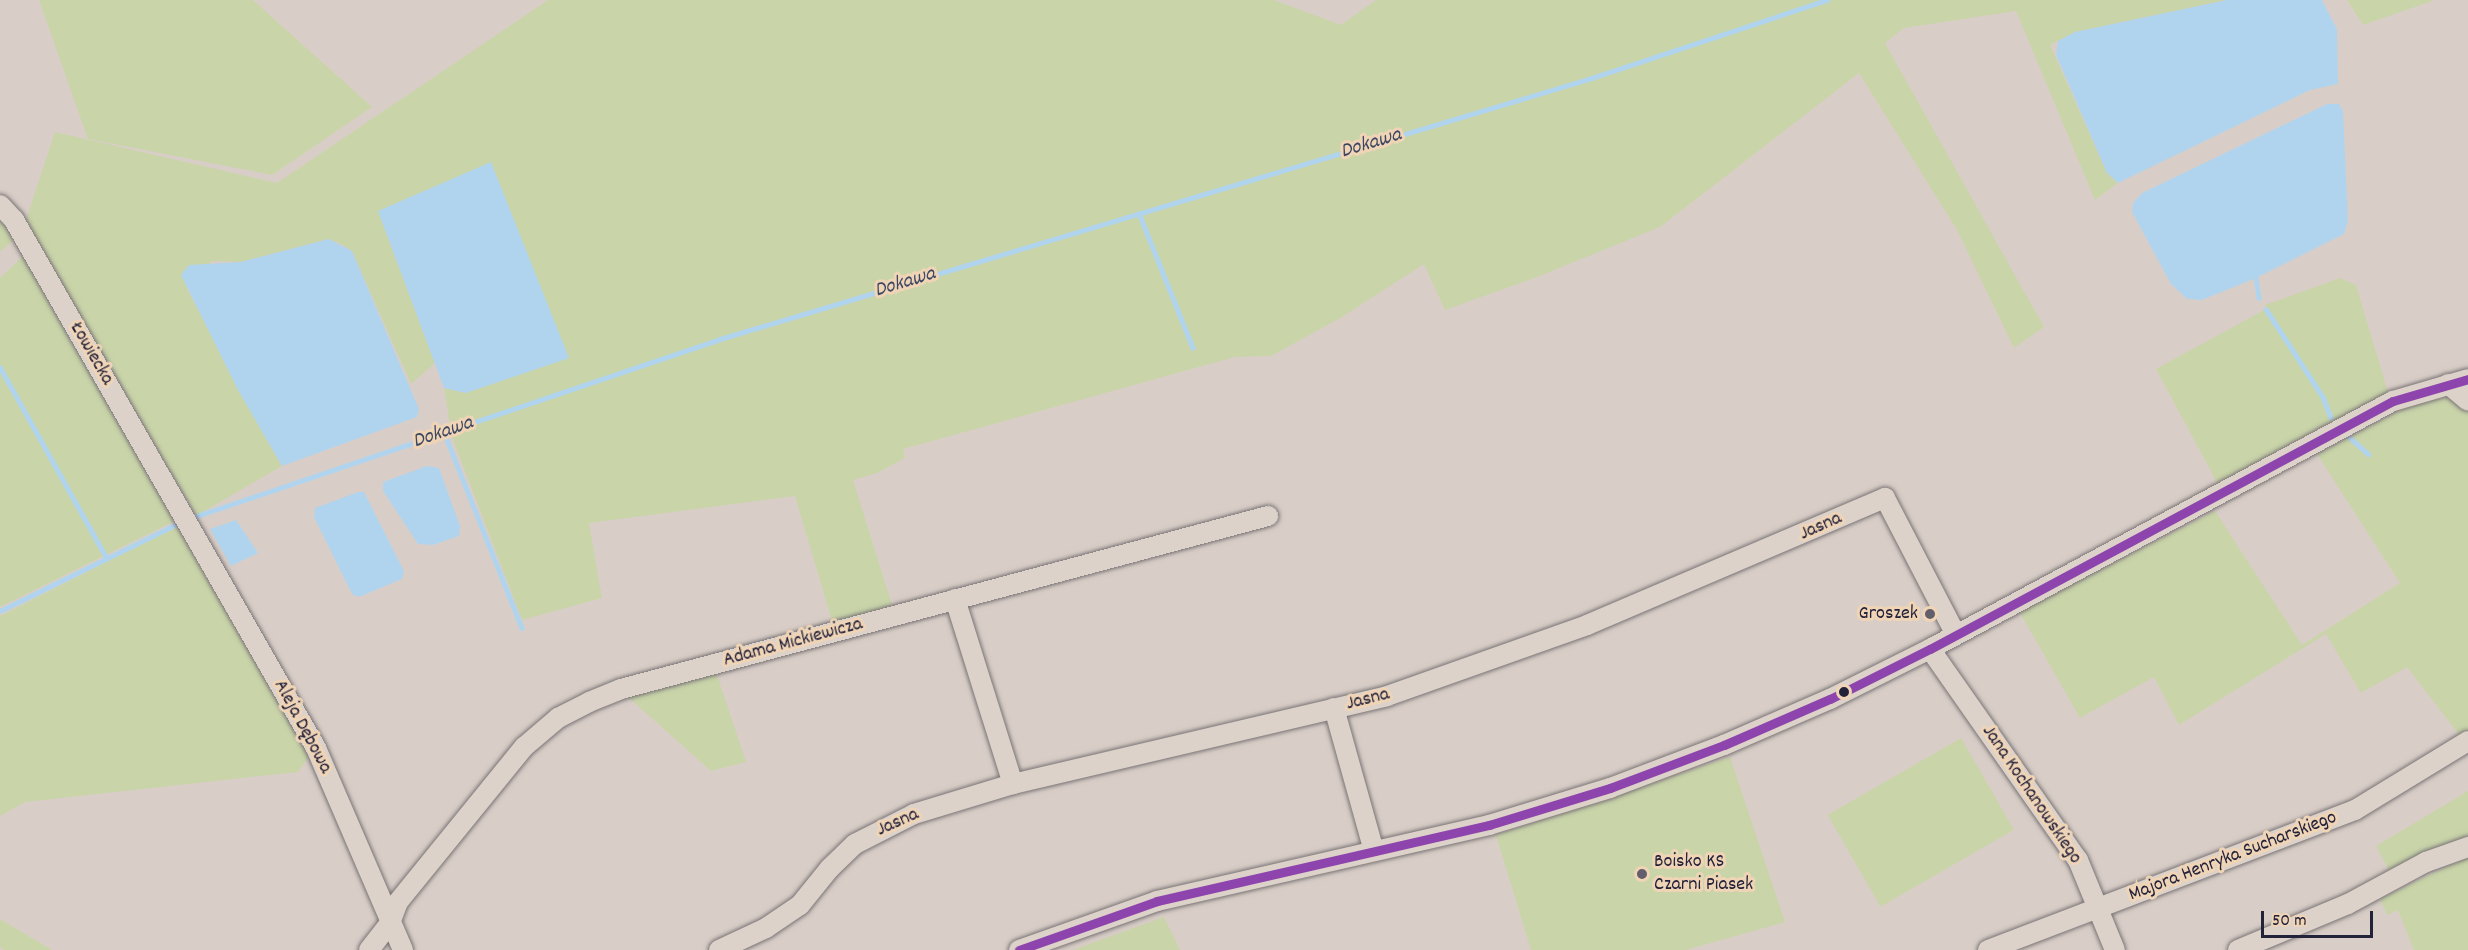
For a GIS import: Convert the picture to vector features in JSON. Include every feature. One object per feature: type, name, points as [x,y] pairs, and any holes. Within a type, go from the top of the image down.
[{"type":"street","name":"Łowiecka","points":[[0,205],[14,220],[197,539]]},
{"type":"street","points":[[1019,950],[1157,901],[1489,825],[1610,788],[1830,699],[1930,649],[2393,401],[2468,379]]},
{"type":"street","points":[[2448,384],[2468,401]]},
{"type":"street","name":"Jasna","points":[[719,950],[766,928],[800,905],[829,869],[855,844],[890,824],[1013,784],[1387,696],[1587,626],[1885,498],[1956,635]]},
{"type":"street","name":"Adama Mickiewicza","points":[[369,950],[390,923],[398,902],[524,747],[558,718],[621,689],[1268,516]]},
{"type":"street","name":"Aleja Dębowa","points":[[197,539],[316,748],[403,950]]},
{"type":"street","points":[[955,599],[1013,784]]},
{"type":"street","name":"Jana Kochanowskiego","points":[[1930,649],[2078,861],[2100,909],[2115,950]]},
{"type":"street","points":[[1334,708],[1374,851]]},
{"type":"street","name":"Majora Henryka Sucharskiego","points":[[1988,950],[2355,810],[2468,741]]},
{"type":"street","points":[[2238,950],[2348,904],[2426,862],[2468,847]]},
{"type":"green space","points":[[39,0],[253,0],[372,107],[272,175],[88,139]]},
{"type":"green space","points":[[548,0],[1274,0],[1341,25],[1376,0],[2227,0],[2075,32],[2050,45],[2107,173],[2118,183],[2095,200],[2016,11],[1904,28],[1885,43],[2044,327],[2014,348],[1957,230],[1859,73],[1660,227],[1537,277],[1445,310],[1424,264],[1342,317],[1271,356],[1235,357],[903,449],[905,458],[877,473],[853,480],[892,605],[834,628],[795,496],[589,523],[602,598],[522,620],[452,437],[444,388],[466,393],[378,211],[435,363],[411,384],[352,251],[341,244],[329,239],[241,262],[212,261],[187,289],[282,466],[196,516],[25,223],[55,132],[277,183]]},
{"type":"green space","points":[[2347,0],[2435,0],[2363,25]]},
{"type":"green space","points":[[0,217],[14,240],[0,252]]},
{"type":"green space","points":[[26,253],[179,519],[0,607],[0,278]]},
{"type":"green space","points":[[2340,278],[2356,285],[2389,396],[2336,422],[2334,419],[2336,423],[2220,488],[2156,369],[2266,309],[2332,416],[2265,305]]},
{"type":"green space","points":[[2445,392],[2468,410],[2468,732],[2461,737],[2407,667],[2361,693],[2326,634],[2179,725],[2154,677],[2080,718],[2019,611],[2215,511],[2302,645],[2400,583],[2317,454],[2406,407]]},
{"type":"green space","points":[[180,525],[309,757],[298,772],[25,802],[0,816],[0,616]]},
{"type":"green space","points":[[714,666],[746,762],[711,771],[628,697]]},
{"type":"green space","points":[[1961,738],[2014,830],[1881,907],[1828,815]]},
{"type":"green space","name":"Boisko KS Czarni Piasek","points":[[1730,757],[1785,922],[1686,950],[1531,950],[1496,835]]},
{"type":"green space","points":[[2468,791],[2468,838],[2447,844],[2392,876],[2376,846]]},
{"type":"green space","points":[[2468,856],[2468,950],[2414,950],[2398,910],[2387,915],[2380,899]]},
{"type":"green space","points":[[1164,917],[1180,950],[1073,950]]},
{"type":"green space","points":[[0,919],[52,950],[4,950],[0,947]]},
{"type":"water","points":[[2227,0],[2322,0],[2337,29],[2338,84],[2310,90],[2118,183],[2107,173],[2056,55],[2058,41],[2075,32]]},
{"type":"water","points":[[2327,104],[2339,104],[2343,111],[2348,221],[2344,234],[2256,278],[2202,300],[2187,299],[2171,284],[2132,212],[2133,203],[2142,193]]},
{"type":"water","points":[[491,162],[569,358],[466,393],[444,388],[378,211]]},
{"type":"water","points":[[329,239],[352,251],[419,409],[417,417],[282,466],[238,390],[181,275],[189,265],[241,262]]},
{"type":"water","points":[[427,466],[439,468],[460,526],[459,536],[433,545],[418,544],[383,491],[383,482]]},
{"type":"water","points":[[358,492],[364,492],[404,571],[402,579],[359,597],[352,594],[314,517],[315,508]]},
{"type":"water","points":[[236,520],[258,553],[231,566],[210,529]]},
{"type":"waterway","name":"Dokawa","points":[[191,518],[720,339],[1592,78],[1827,0]]},
{"type":"waterway","points":[[1139,213],[1193,348]]},
{"type":"waterway","points":[[2256,278],[2259,298]]},
{"type":"waterway","points":[[2266,309],[2323,397],[2331,418]]},
{"type":"waterway","points":[[0,367],[106,557]]},
{"type":"waterway","points":[[444,432],[522,628]]},
{"type":"waterway","points":[[2346,434],[2368,454]]},
{"type":"waterway","name":"Dokawa","points":[[0,611],[181,522]]},
{"type":"transit line","points":[[1019,950],[1157,901],[1489,825],[1610,788],[1724,745],[1830,699],[1930,649],[2393,401],[2468,379]]},
{"type":"place","name":"Groszek","points":[[1930,614]]},
{"type":"place","name":"Boisko KS Czarni Piasek","points":[[1642,874]]}]
